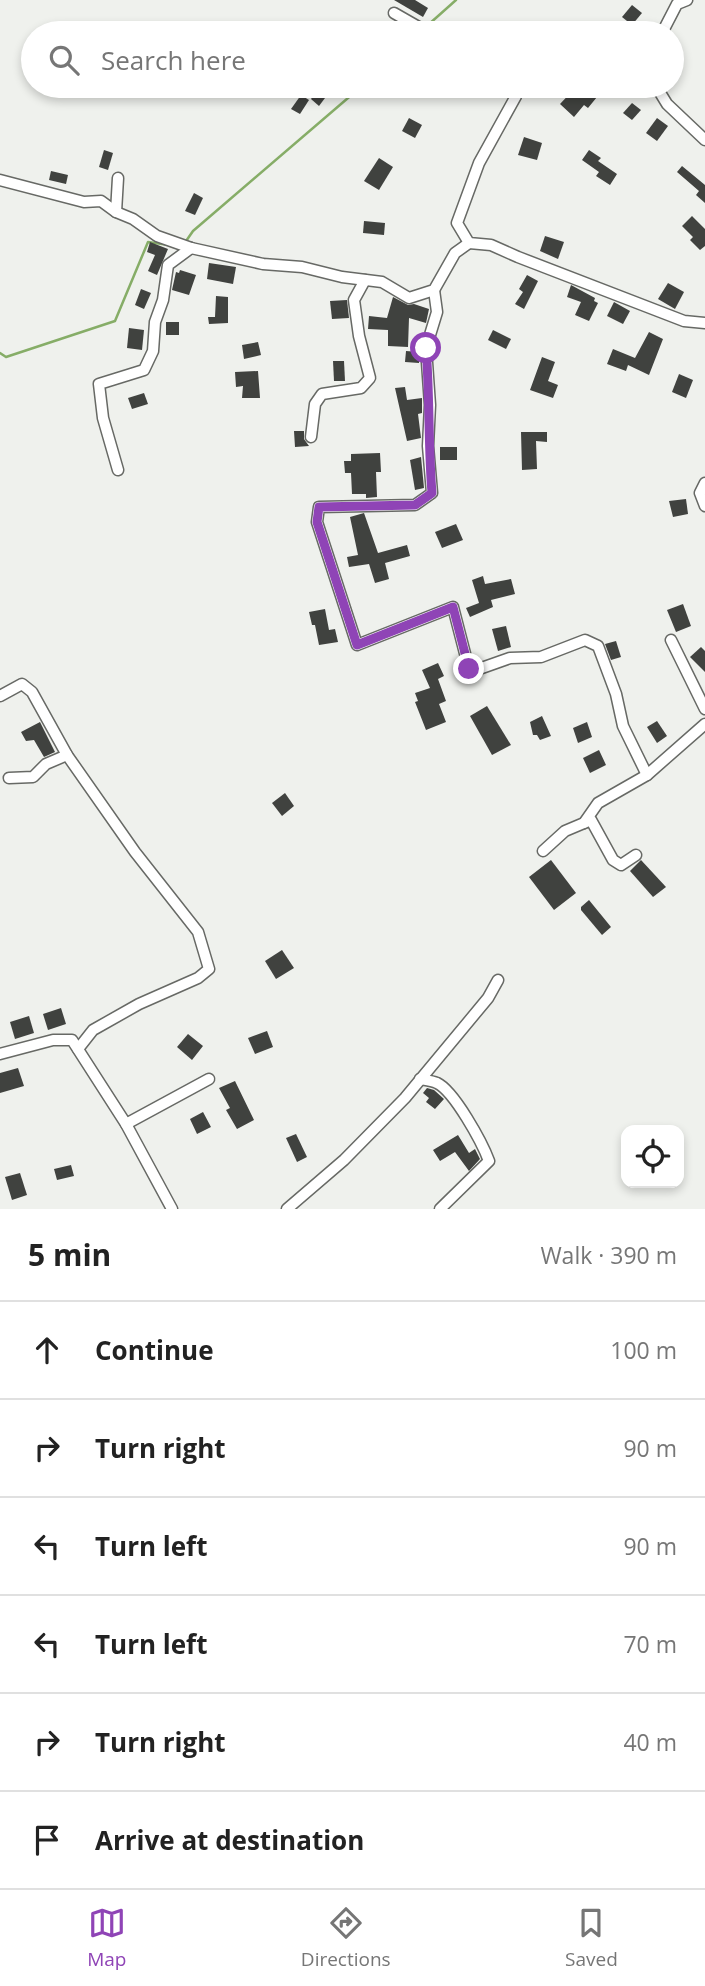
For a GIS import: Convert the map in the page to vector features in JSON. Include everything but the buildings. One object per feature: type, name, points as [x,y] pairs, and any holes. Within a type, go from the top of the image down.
[{"type":"street","points":[[668,21],[677,4],[687,0]]},
{"type":"street","points":[[394,13],[408,21]]},
{"type":"street","points":[[469,243],[457,223],[480,163],[515,98]]},
{"type":"street","points":[[663,98],[705,140]]},
{"type":"street","points":[[116,212],[118,178]]},
{"type":"street","points":[[0,180],[84,202],[101,201],[158,236],[191,248],[263,264],[302,267],[342,277],[382,282],[409,298],[434,290]]},
{"type":"street","points":[[647,775],[623,726],[616,694],[598,646],[585,640],[541,657],[510,658],[476,670],[469,669],[453,607],[357,645],[317,522],[319,507],[415,505],[432,493],[426,348],[437,312],[434,290],[455,253],[469,243],[491,244],[684,321],[705,323]]},
{"type":"street","points":[[118,470],[103,418],[99,384],[144,370],[153,351],[155,322],[163,300],[168,265],[191,248]]},
{"type":"street","points":[[311,437],[315,404],[322,394],[361,388],[370,378],[359,336],[354,300],[365,280]]},
{"type":"street","points":[[705,483],[700,493],[705,506]]},
{"type":"street","points":[[671,640],[705,709]]},
{"type":"street","points":[[0,696],[22,684],[32,692],[67,755],[135,852],[198,932],[209,970],[93,1030],[78,1048]]},
{"type":"street","points":[[584,822],[598,803],[647,775],[705,724]]},
{"type":"street","points":[[9,778],[33,778],[46,764],[67,755]]},
{"type":"street","points":[[543,851],[565,831],[591,820],[613,860],[621,864],[636,855]]},
{"type":"street","points":[[287,1209],[344,1160],[420,1079],[488,998],[498,980]]},
{"type":"street","points":[[0,1054],[53,1040],[72,1040],[126,1124],[172,1209]]},
{"type":"street","points":[[126,1124],[209,1079]]},
{"type":"street","points":[[420,1079],[438,1083],[446,1092],[476,1133],[489,1161],[440,1209]]},
{"type":"waterway","points":[[432,21],[456,0]]},
{"type":"waterway","points":[[184,244],[193,231],[348,98]]},
{"type":"waterway","points":[[0,353],[6,357],[115,321],[148,242],[169,245]]},
{"type":"route","points":[[426,348],[432,493],[415,505],[319,507],[317,522],[357,645],[453,607],[469,669]]}]
